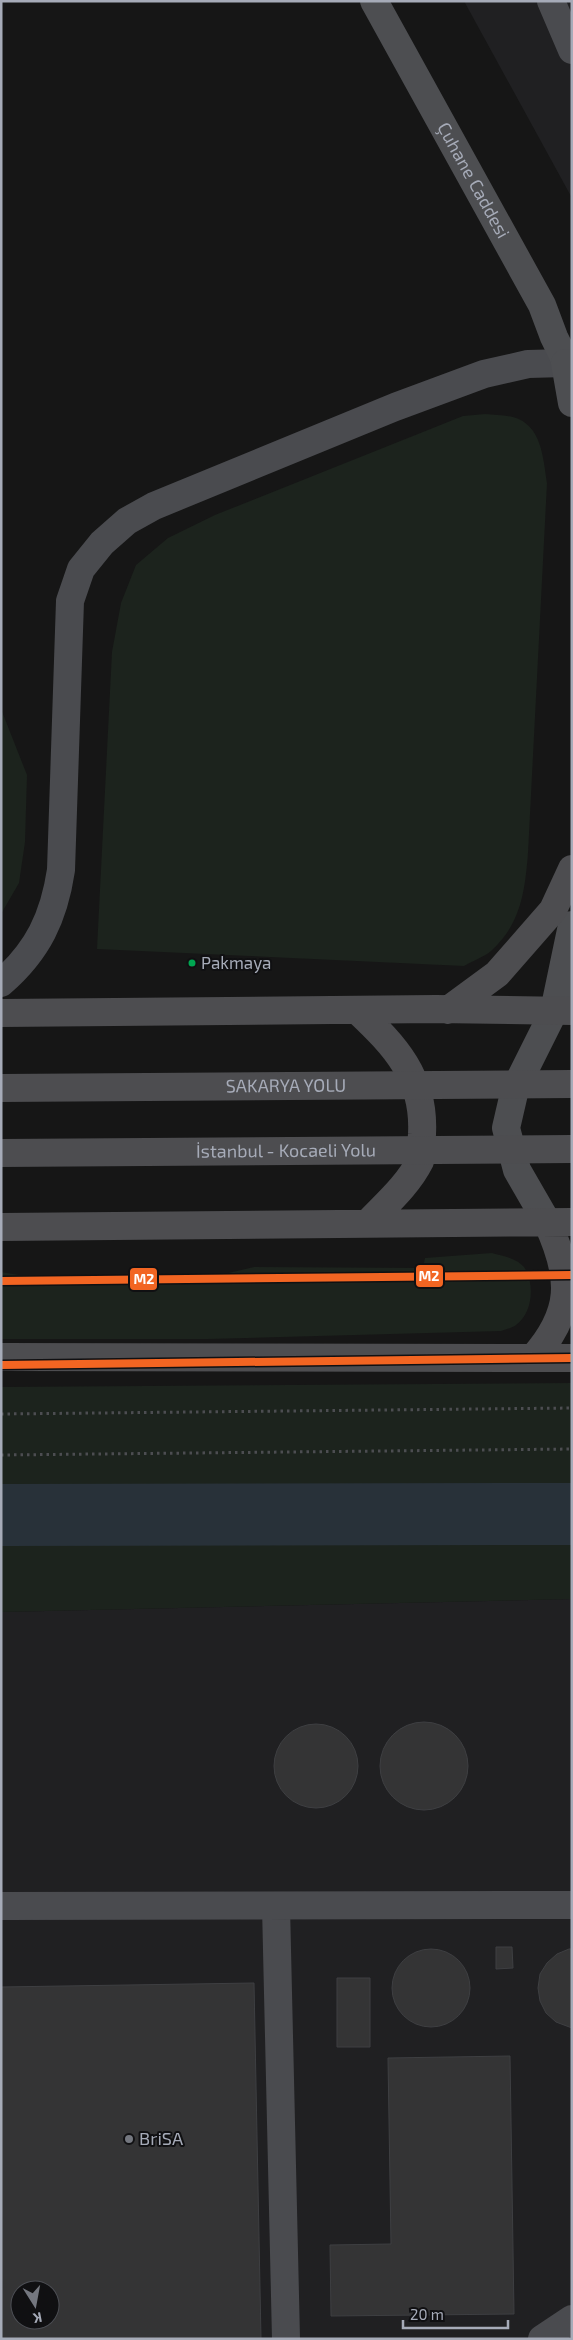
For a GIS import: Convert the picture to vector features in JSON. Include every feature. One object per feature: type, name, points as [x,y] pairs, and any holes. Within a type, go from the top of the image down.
[{"type":"highway","points":[[448,1010],[498,974],[553,910],[572,869]]},
{"type":"highway","points":[[357,1010],[392,1043],[411,1073],[423,1118],[420,1160],[399,1192],[368,1222]]},
{"type":"highway","points":[[1,1013],[357,1010],[563,1011]]},
{"type":"highway","name":"SAKARYA YOLU","points":[[1,1088],[572,1084]]},
{"type":"highway","name":"İstanbul - Kocaeli Yolu","points":[[1,1153],[572,1149]]},
{"type":"highway","points":[[1,1227],[368,1222],[560,1222],[571,1288],[568,1314],[552,1342],[533,1358]]},
{"type":"highway","points":[[1,1357],[572,1358]]},
{"type":"main road","name":"Çuhane Caddesi","points":[[374,1],[542,305],[568,368],[572,403]]},
{"type":"main road","points":[[560,1222],[517,1170],[506,1128],[515,1089],[563,1011],[572,925]]},
{"type":"street","points":[[551,1],[572,50]]},
{"type":"street","points":[[1,983],[33,951],[56,900],[61,870],[70,601],[80,569],[102,543],[127,522],[182,493],[395,407],[484,374],[528,364],[568,368]]},
{"type":"street","points":[[1,1906],[572,1905]]},
{"type":"street","points":[[276,1906],[286,2339]]},
{"type":"street","points":[[542,2339],[572,2320]]},
{"type":"path","points":[[1,1414],[572,1408]]},
{"type":"path","points":[[1,1455],[572,1449]]},
{"type":"shaded area","points":[[464,1],[572,1],[572,198]]},
{"type":"shaded area","points":[[485,414],[513,417],[523,421],[530,427],[542,453],[547,483],[527,867],[520,906],[509,930],[491,951],[464,966],[97,949],[112,652],[121,603],[136,565],[168,538],[215,515],[463,416]]},
{"type":"shaded area","points":[[1,709],[27,775],[25,842],[19,883],[1,914]]},
{"type":"shaded area","points":[[492,1253],[521,1264],[528,1274],[531,1289],[529,1306],[522,1320],[514,1326],[501,1331],[208,1339],[1,1339],[1,1272],[19,1275],[220,1275],[254,1267],[423,1268],[425,1258]]},
{"type":"shaded area","points":[[572,1383],[572,1599],[1,1612],[1,1387]]},
{"type":"shaded area","points":[[572,1599],[572,2339],[1,2339],[1,1612]]},
{"type":"building","points":[[424,1722],[441,1726],[455,1735],[464,1749],[468,1766],[464,1783],[455,1797],[441,1806],[424,1810],[407,1806],[393,1797],[384,1783],[380,1766],[384,1749],[393,1735],[407,1726]]},
{"type":"building","points":[[316,1724],[339,1731],[351,1743],[358,1766],[351,1789],[339,1801],[316,1808],[293,1801],[281,1789],[274,1766],[281,1743],[293,1731]]},
{"type":"building","points":[[496,1947],[512,1947],[513,1968],[496,1969]]},
{"type":"building","points":[[431,1949],[446,1952],[459,1960],[467,1973],[470,1988],[467,2003],[459,2016],[446,2024],[431,2027],[416,2024],[403,2016],[395,2003],[392,1988],[395,1973],[403,1960],[416,1952]]},
{"type":"building","points":[[572,1949],[572,2028],[556,2022],[546,2013],[540,2001],[538,1988],[540,1974],[547,1963],[557,1954]]},
{"type":"building","points":[[337,1978],[370,1978],[370,2047],[337,2047]]},
{"type":"building","name":"BriSA","points":[[254,1983],[261,2339],[1,2339],[1,1987]]},
{"type":"building","points":[[510,2056],[514,2314],[331,2316],[330,2245],[391,2244],[388,2058]]},
{"type":"waterway","points":[[1,1515],[572,1514]]},
{"type":"transit line","name":"M2","points":[[1,1281],[572,1275]]},
{"type":"transit line","name":"M2","points":[[1,1365],[572,1358]]},
{"type":"place","name":"Pakmaya","points":[[192,963]]},
{"type":"place","name":"BriSA","points":[[129,2139]]}]
